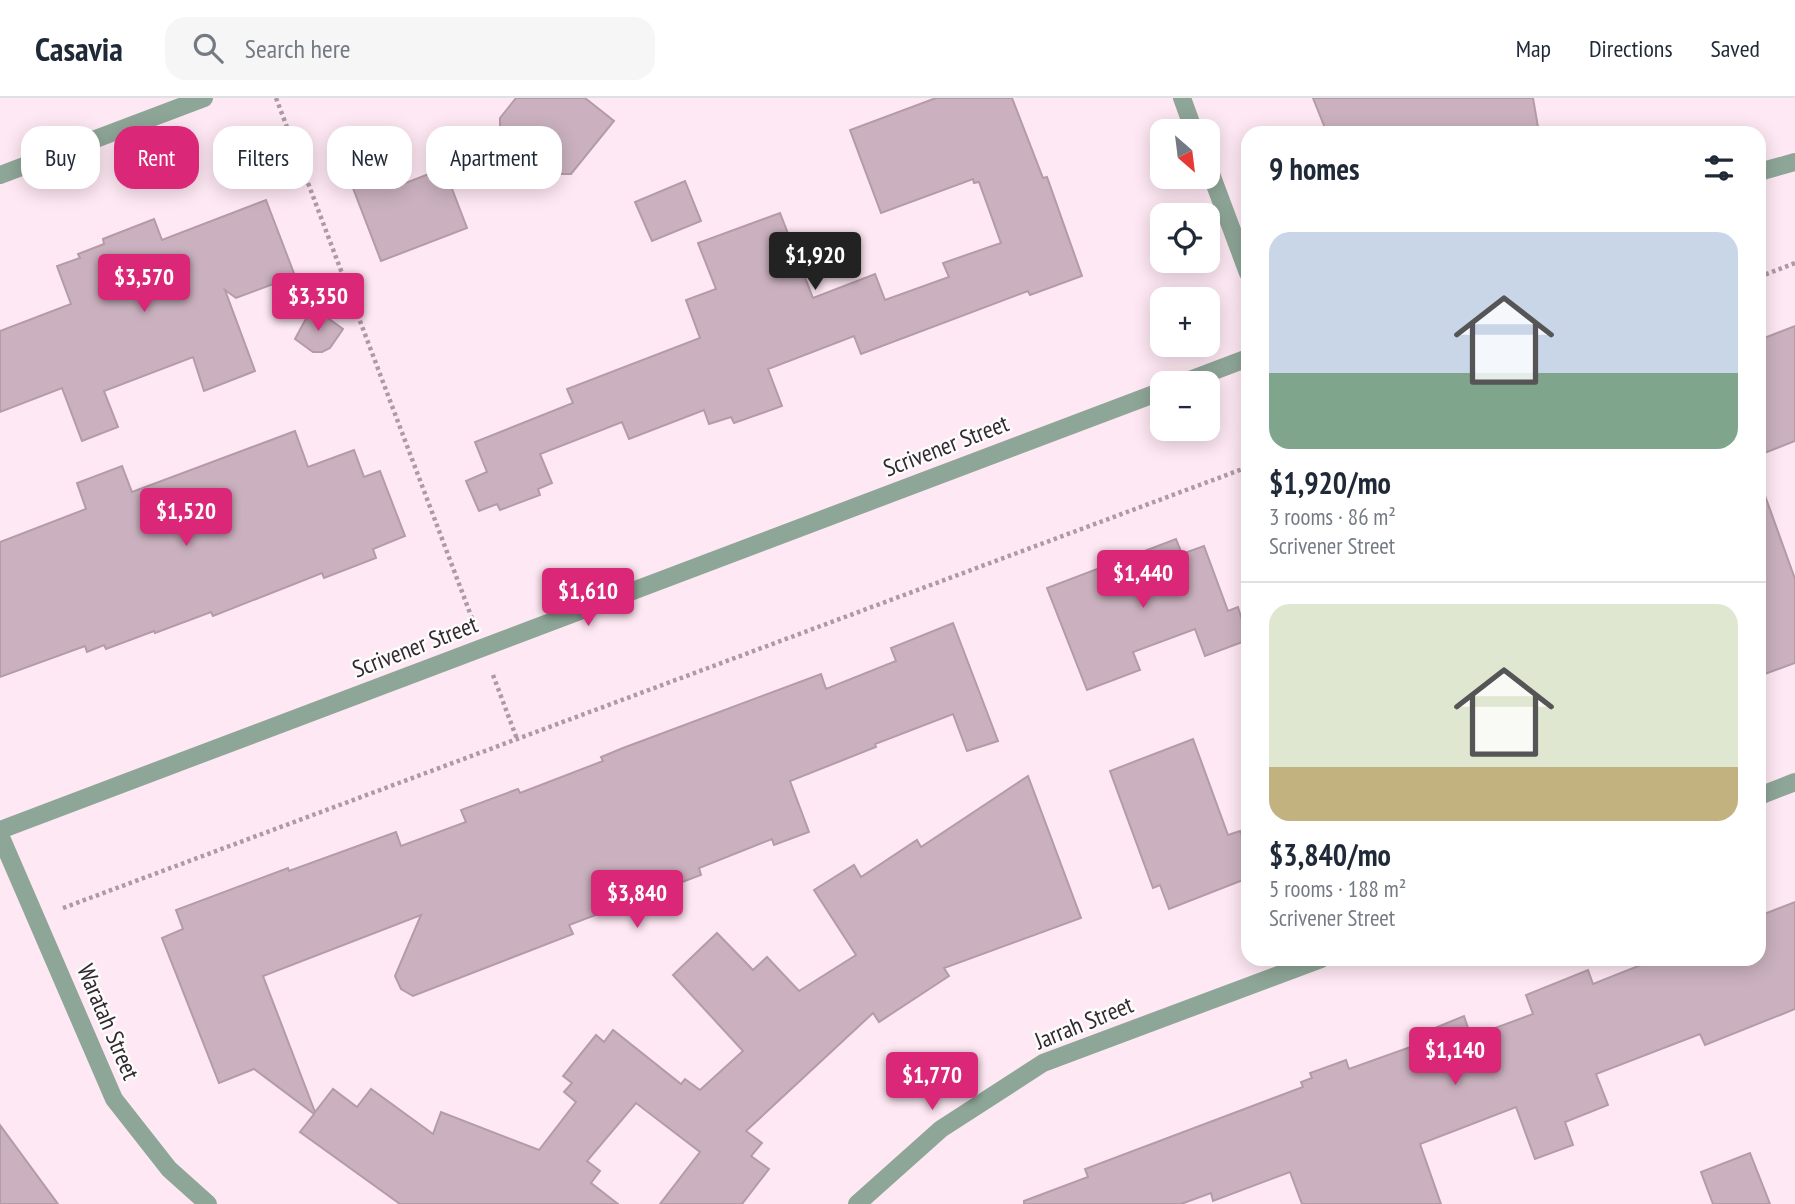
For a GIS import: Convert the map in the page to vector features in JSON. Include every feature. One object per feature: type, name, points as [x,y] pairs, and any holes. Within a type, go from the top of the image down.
[{"type":"street","points":[[0,175],[204,98]]},
{"type":"street","points":[[1182,98],[1190,119]]},
{"type":"street","points":[[1766,170],[1795,162]]},
{"type":"street","points":[[1217,189],[1241,254]]},
{"type":"street","points":[[1214,371],[1241,361]]},
{"type":"street","name":"Scrivener Street","points":[[0,830],[1150,396]]},
{"type":"street","points":[[1766,793],[1795,782]]},
{"type":"street","name":"Waratah Street","points":[[0,835],[114,1099],[169,1169],[208,1204]]},
{"type":"street","name":"Jarrah Street","points":[[857,1204],[941,1129],[1043,1063],[1302,966]]},
{"type":"path","points":[[275,98],[517,740]]},
{"type":"path","points":[[1766,274],[1795,263]]},
{"type":"path","points":[[36,918],[1241,470]]},
{"type":"building","points":[[516,98],[585,98],[614,121],[571,174],[562,174],[562,126],[500,126],[500,118]]},
{"type":"building","points":[[936,98],[1012,98],[1043,178],[1047,177],[1082,276],[1030,295],[1028,291],[861,354],[854,336],[768,369],[782,406],[734,423],[731,417],[709,424],[704,410],[629,439],[622,422],[540,454],[552,483],[538,489],[540,495],[500,510],[497,504],[479,511],[466,481],[487,472],[475,442],[573,403],[567,389],[700,338],[686,300],[716,289],[698,243],[780,213],[813,298],[875,274],[885,300],[949,277],[943,263],[1001,243],[979,182],[974,183],[973,179],[881,213],[850,130]]},
{"type":"building","points":[[1313,98],[1533,98],[1538,126],[1324,126]]},
{"type":"building","points":[[426,175],[426,189],[452,189],[467,228],[381,261],[353,189],[412,189],[412,181]]},
{"type":"building","points":[[685,181],[701,221],[652,241],[635,202]]},
{"type":"building","points":[[266,200],[295,276],[236,298],[225,290],[255,371],[204,391],[193,357],[104,391],[118,427],[82,441],[62,388],[0,412],[0,331],[71,304],[57,266],[80,258],[78,254],[104,244],[103,239],[154,219],[162,240]]},
{"type":"building","points":[[309,313],[325,316],[343,329],[330,348],[322,352],[313,352],[295,339]]},
{"type":"building","points":[[1795,326],[1795,441],[1766,452],[1766,337]]},
{"type":"building","points":[[295,431],[308,467],[354,450],[364,477],[380,471],[405,536],[373,549],[376,558],[324,578],[322,573],[213,616],[211,612],[106,649],[104,645],[87,652],[85,646],[0,677],[0,542],[86,509],[77,483],[122,466],[132,492]]},
{"type":"building","points":[[1766,498],[1795,579],[1795,663],[1766,673]]},
{"type":"building","points":[[1176,539],[1182,554],[1204,546],[1228,611],[1238,607],[1241,617],[1241,643],[1205,656],[1195,629],[1133,652],[1140,670],[1087,690],[1047,588]]},
{"type":"building","points":[[953,623],[998,741],[967,751],[953,714],[790,781],[809,832],[774,845],[772,839],[699,868],[701,875],[569,925],[573,934],[413,996],[401,989],[395,976],[421,915],[263,976],[315,1112],[333,1089],[357,1107],[371,1089],[433,1134],[441,1112],[539,1150],[576,1102],[564,1092],[572,1083],[563,1076],[596,1035],[604,1042],[613,1030],[681,1084],[685,1079],[700,1090],[743,1051],[673,975],[717,933],[753,970],[767,957],[799,991],[856,955],[814,890],[854,865],[861,877],[917,840],[921,847],[1028,776],[1081,918],[944,968],[949,976],[879,1022],[873,1013],[746,1131],[762,1143],[751,1156],[769,1169],[742,1204],[660,1204],[700,1152],[636,1103],[587,1161],[600,1171],[591,1183],[618,1204],[400,1204],[300,1132],[314,1114],[254,1069],[219,1083],[162,938],[183,929],[176,910],[288,868],[289,871],[396,832],[401,846],[466,822],[461,810],[518,789],[520,793],[603,761],[601,757],[623,748],[821,674],[826,689],[896,661],[891,648]]},
{"type":"building","points":[[1193,739],[1228,835],[1240,831],[1241,834],[1241,881],[1169,909],[1160,885],[1153,888],[1110,771]]},
{"type":"building","points":[[1795,902],[1795,1009],[1705,1045],[1700,1034],[1596,1074],[1608,1105],[1565,1122],[1573,1145],[1535,1159],[1516,1107],[1420,1144],[1441,1204],[1302,1204],[1290,1172],[1213,1201],[1211,1193],[1181,1204],[1024,1204],[1024,1201],[1088,1177],[1085,1169],[1303,1087],[1301,1082],[1312,1078],[1310,1073],[1346,1060],[1349,1069],[1433,1039],[1430,1030],[1464,1016],[1471,1037],[1533,1014],[1526,995],[1588,970],[1593,984],[1638,966],[1766,966],[1766,913]]},
{"type":"building","points":[[0,1125],[58,1204],[0,1204]]},
{"type":"building","points":[[1750,1153],[1770,1204],[1713,1204],[1701,1172]]}]
